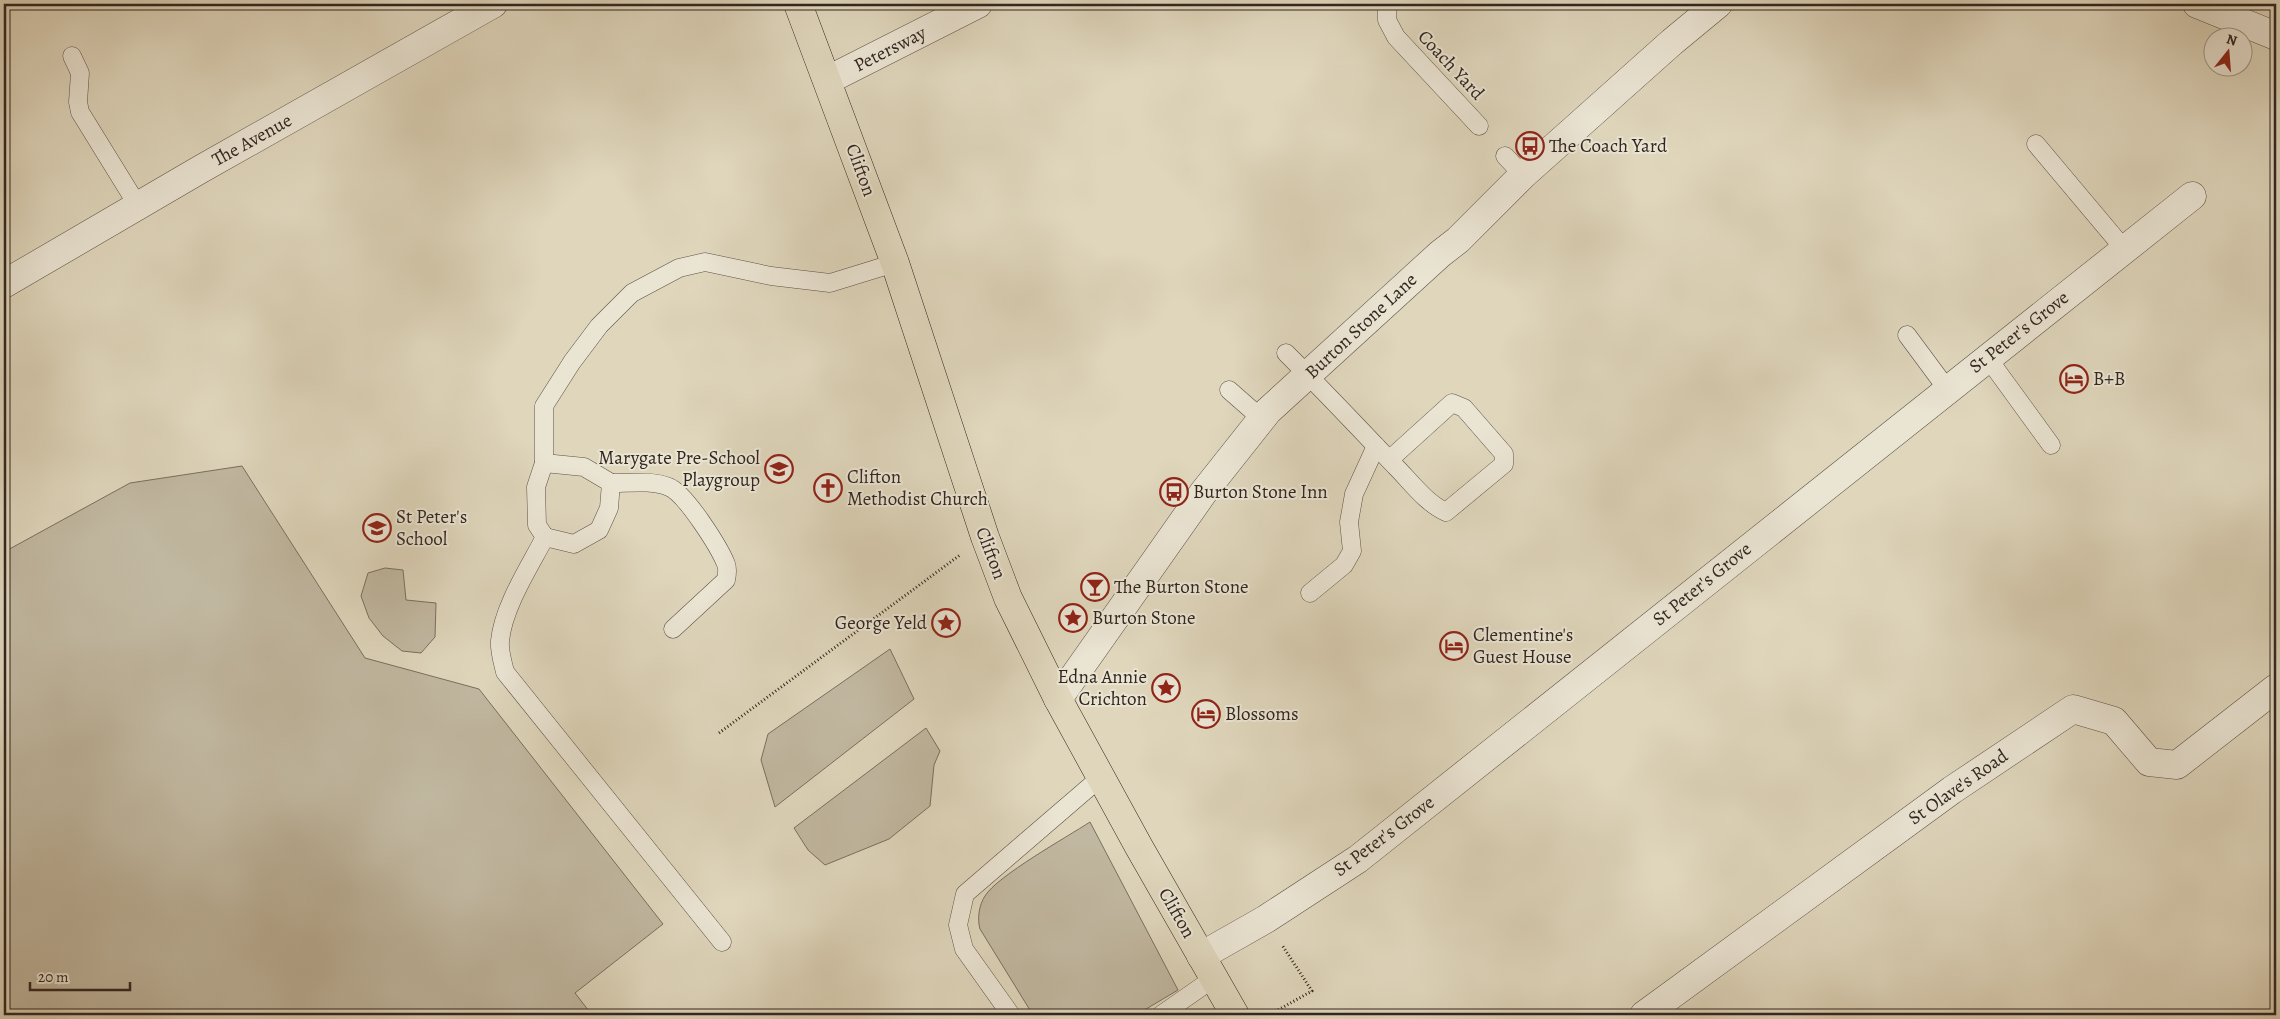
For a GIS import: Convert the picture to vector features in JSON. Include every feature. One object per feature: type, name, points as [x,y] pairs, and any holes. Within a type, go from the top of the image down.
[{"type":"main road","name":"Clifton","points":[[798,4],[895,263],[984,537],[1008,598],[1058,699],[1235,1015]]},
{"type":"street","name":"The Avenue","points":[[7,275],[138,206],[493,4]]},
{"type":"street","name":"Petersway","points":[[828,80],[978,4]]},
{"type":"street","name":"Burton Stone Lane","points":[[1058,699],[1203,492],[1262,419],[1440,254],[1458,240],[1474,222],[1514,165],[1718,4]]},
{"type":"street","points":[[2196,4],[2276,36]]},
{"type":"street","name":"St Peter's Grove","points":[[1208,967],[1266,919],[1358,859],[1987,357],[2192,196]]},
{"type":"street","name":"St Olave's Road","points":[[1644,1015],[1952,790],[2073,710],[2114,722],[2149,762],[2177,765],[2276,688]]},
{"type":"lane","name":"Coach Yard","points":[[1387,4],[1387,20],[1396,37],[1479,126]]},
{"type":"lane","points":[[72,56],[80,73],[78,102],[80,112],[138,206]]},
{"type":"lane","points":[[2036,144],[2125,250]]},
{"type":"lane","points":[[611,483],[609,508],[599,530],[574,544],[545,537],[537,525],[536,487],[544,463],[544,406],[572,362],[599,326],[632,293],[679,268],[705,262],[771,276],[830,283],[895,263]]},
{"type":"lane","points":[[1907,335],[1947,390]]},
{"type":"lane","points":[[1286,353],[1389,460],[1436,507],[1446,512],[1504,464],[1504,454],[1464,408],[1452,404],[1389,460]]},
{"type":"lane","points":[[1987,357],[2051,445]]},
{"type":"lane","points":[[1229,390],[1262,419]]},
{"type":"lane","points":[[1310,593],[1344,565],[1352,551],[1349,522],[1354,494],[1376,446]]},
{"type":"lane","points":[[544,463],[584,468],[611,483],[649,483],[668,486],[680,492],[701,521],[728,566],[726,580],[672,629]]},
{"type":"lane","points":[[545,537],[507,615],[500,642],[505,672],[722,942]]},
{"type":"lane","points":[[1011,1015],[964,949],[958,925],[964,894],[1101,777]]},
{"type":"lane","points":[[1161,1015],[1208,967]]},
{"type":"path","points":[[719,733],[984,537]]},
{"type":"path","points":[[1269,1015],[1312,991],[1281,943]]},
{"type":"shaded area","points":[[242,466],[365,658],[479,689],[663,924],[575,993],[592,1015],[4,1015],[4,552],[130,483]]},
{"type":"shaded area","points":[[385,568],[403,570],[406,600],[436,603],[435,637],[421,653],[402,651],[383,636],[369,618],[361,596],[368,573]]},
{"type":"shaded area","points":[[890,649],[914,699],[775,807],[761,760],[768,734]]},
{"type":"shaded area","points":[[926,728],[940,751],[934,765],[930,806],[889,839],[825,865],[808,850],[794,828]]},
{"type":"shaded area","points":[[1090,822],[1178,990],[1136,1015],[1033,1015],[980,929],[980,908],[985,896],[1003,878]]},
{"type":"place","name":"The Coach Yard","points":[[1530,146]]},
{"type":"place","name":"B+B","points":[[2074,379]]},
{"type":"place","name":"Marygate Pre-School Playgroup","points":[[779,469]]},
{"type":"place","name":"Clifton Methodist Church","points":[[828,488]]},
{"type":"place","name":"Burton Stone Inn","points":[[1174,492]]},
{"type":"place","name":"St Peter's School","points":[[377,528]]},
{"type":"place","name":"The Burton Stone","points":[[1095,587]]},
{"type":"place","name":"Burton Stone","points":[[1073,618]]},
{"type":"place","name":"George Yeld","points":[[946,623]]},
{"type":"place","name":"Clementine's Guest House","points":[[1454,646]]},
{"type":"place","name":"Edna Annie Crichton","points":[[1166,688]]},
{"type":"place","name":"Blossoms","points":[[1206,714]]}]
